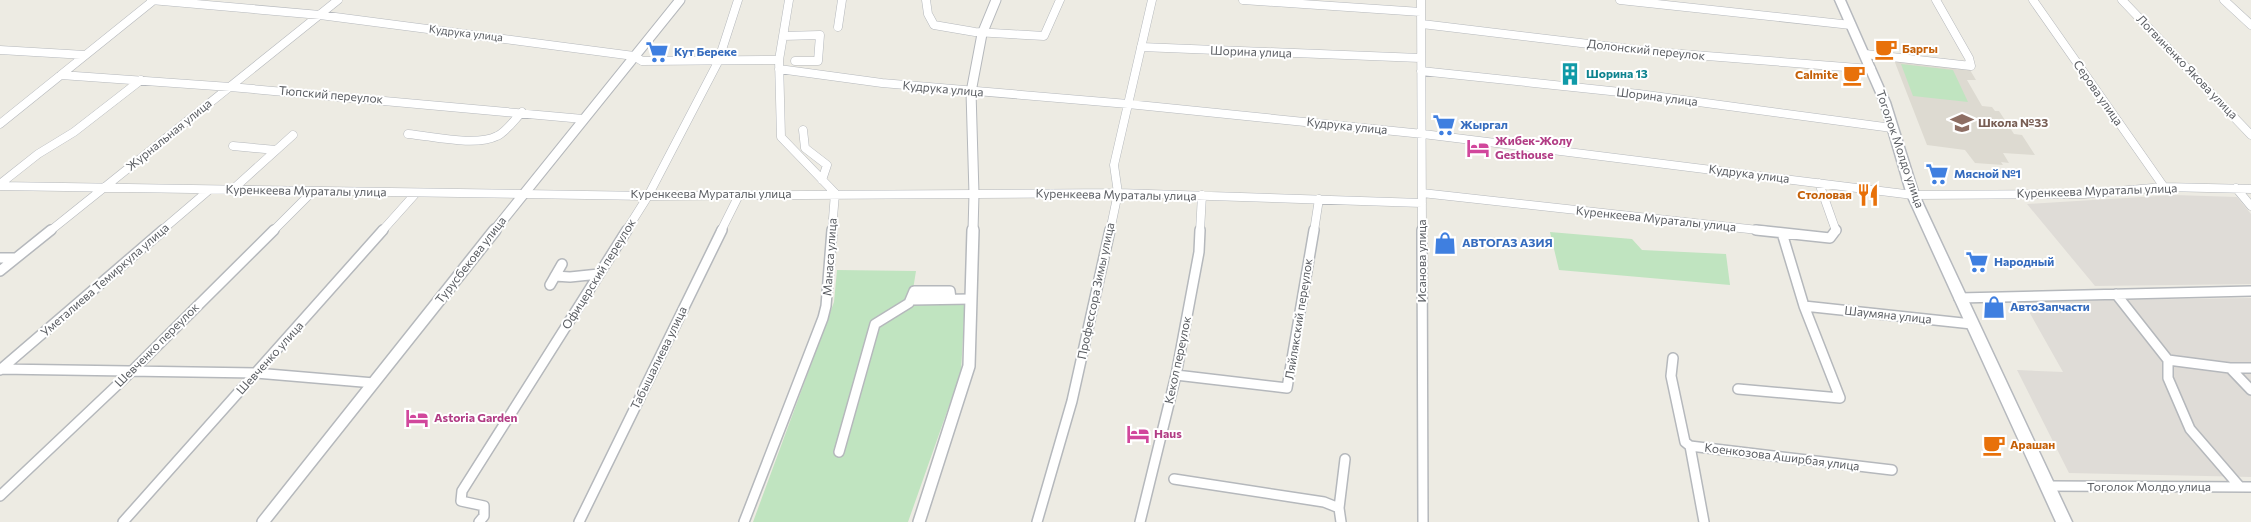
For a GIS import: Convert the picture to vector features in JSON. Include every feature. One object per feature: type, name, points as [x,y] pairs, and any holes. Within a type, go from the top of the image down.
[{"type":"main road","name":"Тоголок Молдо улица","points":[[1840,0],[1885,102],[1913,195],[2064,522]]},
{"type":"street","name":"Кудрука улица","points":[[152,0],[320,15],[634,56],[636,59],[642,60],[779,65],[882,83],[1128,104],[1423,134],[1913,195]]},
{"type":"street","points":[[2,121],[152,0]]},
{"type":"street","name":"Журнальная улица","points":[[0,271],[338,0]]},
{"type":"street","name":"Турусбекова улица","points":[[263,522],[680,0]]},
{"type":"street","name":"Офицерский переулок","points":[[479,522],[484,516],[484,506],[461,501],[462,491],[648,196],[718,62],[738,0]]},
{"type":"street","points":[[789,0],[779,65],[781,136],[835,193]]},
{"type":"street","points":[[838,27],[842,0]]},
{"type":"street","points":[[926,0],[928,14],[934,25],[960,32],[1044,36],[1060,0]]},
{"type":"street","points":[[919,522],[969,366],[974,194],[971,92],[982,34],[996,0]]},
{"type":"street","name":"Профессора Зимы улица","points":[[1037,522],[1072,401],[1118,194],[1114,165],[1152,0]]},
{"type":"street","points":[[1243,0],[1421,12]]},
{"type":"street","name":"Исанова улица","points":[[1421,0],[1423,522]]},
{"type":"street","points":[[1620,0],[1851,25]]},
{"type":"street","points":[[1865,54],[1971,66],[1969,58],[1936,0]]},
{"type":"street","name":"Серова улица","points":[[2033,0],[2164,187]]},
{"type":"street","name":"Логвиненко Якова улица","points":[[2122,0],[2251,135]]},
{"type":"street","points":[[2224,0],[2251,25]]},
{"type":"street","name":"Долонский переулок","points":[[1422,24],[1656,52],[1871,69]]},
{"type":"street","points":[[783,36],[820,35],[819,59],[815,61],[795,61]]},
{"type":"street","name":"Шорина улица","points":[[1141,48],[1420,58]]},
{"type":"street","points":[[0,50],[85,55]]},
{"type":"street","name":"Шорина улица","points":[[1421,71],[1639,94],[1892,128]]},
{"type":"street","name":"Тюпский переулок","points":[[61,75],[230,87],[584,119]]},
{"type":"street","points":[[0,185],[38,154],[74,132],[141,80]]},
{"type":"street","points":[[408,134],[478,140],[493,138],[498,136],[522,112]]},
{"type":"street","points":[[803,130],[802,145],[827,165],[822,180]]},
{"type":"street","points":[[231,191],[293,135]]},
{"type":"street","points":[[233,146],[276,150]]},
{"type":"street","name":"Куренкеева Мураталы улица","points":[[1422,193],[1830,238],[1836,232],[1819,182]]},
{"type":"street","name":"Куренкеева Мураталы улица","points":[[0,185],[231,191],[524,193],[648,196],[835,193],[1118,194],[1422,203]]},
{"type":"street","name":"Куренкеева Мураталы улица","points":[[1913,195],[2084,194],[2164,187],[2251,189]]},
{"type":"street","points":[[2236,188],[2251,206]]},
{"type":"street","name":"Уметалиева Темиркула улица","points":[[0,370],[210,190]]},
{"type":"street","name":"Шевченко переулок","points":[[0,496],[132,372],[312,192]]},
{"type":"street","name":"Шевченко улица","points":[[123,522],[416,192]]},
{"type":"street","name":"Манаса улица","points":[[744,522],[823,318],[826,306],[835,193]]},
{"type":"street","name":"Табышалиева улица","points":[[579,522],[739,195]]},
{"type":"street","name":"Кекол переулок","points":[[1140,522],[1176,375],[1200,252],[1202,196]]},
{"type":"street","name":"Ляйлякский переулок","points":[[1176,375],[1288,388],[1319,199]]},
{"type":"street","points":[[1738,388],[1840,398],[1804,306],[1782,233]]},
{"type":"street","points":[[0,258],[16,258]]},
{"type":"street","points":[[550,285],[562,264]]},
{"type":"street","points":[[555,276],[570,277],[599,274]]},
{"type":"street","points":[[1959,298],[2251,291]]},
{"type":"street","points":[[2116,294],[2168,360],[2168,378],[2190,429],[2246,487]]},
{"type":"street","points":[[839,452],[874,324],[911,300],[971,299]]},
{"type":"street","name":"Шаумяна улица","points":[[1804,306],[1972,324]]},
{"type":"street","points":[[1673,358],[1671,376],[1685,442],[1690,446]]},
{"type":"street","points":[[2168,360],[2230,368],[2251,368]]},
{"type":"street","points":[[2230,368],[2251,390]]},
{"type":"street","points":[[0,370],[256,373],[374,383]]},
{"type":"street","name":"Коенкозова Аширбая улица","points":[[1704,522],[1690,446],[1892,470]]},
{"type":"street","points":[[1341,522],[1339,508],[1345,460]]},
{"type":"street","points":[[1174,479],[1288,498],[1324,502],[1339,508]]},
{"type":"street","name":"Тоголок Молдо улица","points":[[2047,486],[2246,487]]},
{"type":"shaded area","name":"Школа №33","points":[[1894,60],[1970,70],[1976,80],[1967,80],[1982,106],[1992,107],[1995,111],[1999,111],[2014,134],[2022,135],[2035,155],[2003,153],[2009,163],[2001,162],[2003,165],[1975,163],[1965,150],[1927,145]]},
{"type":"shaded area","points":[[2174,195],[2237,197],[2251,214],[2251,284],[2095,286],[2027,204]]},
{"type":"shaded area","points":[[2251,298],[2251,477],[2069,473],[2017,370],[2063,372],[2023,301]]},
{"type":"green space","points":[[1901,64],[1953,70],[1968,102],[1913,96]]},
{"type":"green space","points":[[1550,232],[1632,239],[1642,250],[1726,254],[1730,285],[1559,270]]},
{"type":"green space","points":[[837,270],[916,271],[911,302],[965,301],[961,372],[908,522],[753,522],[834,302]]},
{"type":"place","name":"Баргы","points":[[1886,49]]},
{"type":"place","name":"Кут Береке","points":[[657,52]]},
{"type":"place","name":"Шорина 13","points":[[1570,74]]},
{"type":"place","name":"Calmite","points":[[1854,75]]},
{"type":"place","name":"Школа №33","points":[[1962,123]]},
{"type":"place","name":"Жыргал","points":[[1444,125]]},
{"type":"place","name":"Жибек-Жолу Gesthouse","points":[[1478,148]]},
{"type":"place","name":"Мясной №1","points":[[1937,174]]},
{"type":"place","name":"Столовая","points":[[1868,195]]},
{"type":"place","name":"АВТОГАЗ АЗИЯ","points":[[1445,243]]},
{"type":"place","name":"Народный","points":[[1977,262]]},
{"type":"place","name":"АвтоЗапчасти","points":[[1994,307]]},
{"type":"place","name":"Astoria Garden","points":[[417,418]]},
{"type":"place","name":"Haus","points":[[1138,434]]},
{"type":"place","name":"Арашан","points":[[1994,445]]}]
